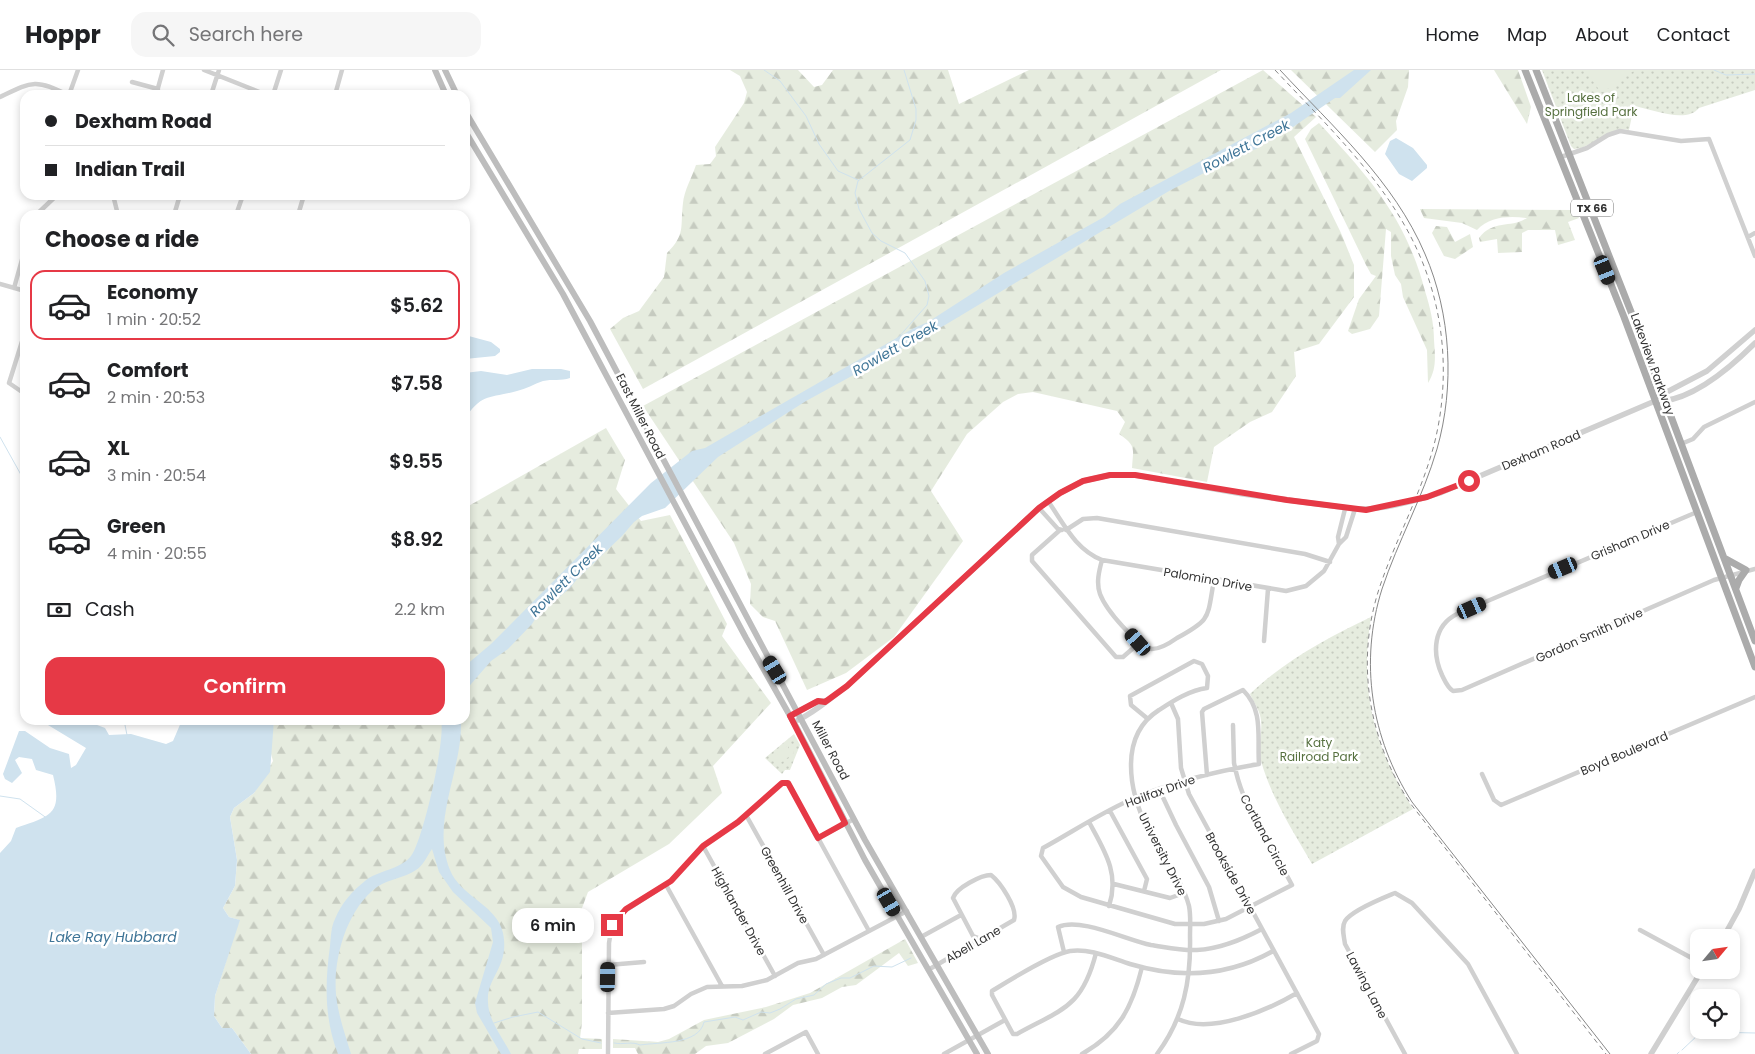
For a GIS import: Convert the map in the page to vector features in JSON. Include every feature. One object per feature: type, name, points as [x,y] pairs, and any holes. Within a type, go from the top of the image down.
[{"type":"main road","points":[[435,70],[444,90]]},
{"type":"main road","name":"Lakeview Parkway","points":[[1525,70],[1593,238],[1755,667]]},
{"type":"main road","name":"Lakeview Parkway","points":[[1536,70],[1571,153],[1755,639]]},
{"type":"main road","points":[[447,72],[455,90]]},
{"type":"main road","name":"East Miller Road","points":[[470,119],[597,335],[631,400]]},
{"type":"main road","name":"East Miller Road","points":[[470,140],[563,294],[746,638],[790,716]]},
{"type":"main road","points":[[475,148],[483,143]]},
{"type":"main road","points":[[1593,238],[1602,235]]},
{"type":"main road","points":[[588,340],[597,335]]},
{"type":"main road","points":[[608,377],[614,382],[624,398],[631,400]]},
{"type":"main road","name":"Miller Road","points":[[631,400],[854,818],[988,1054]]},
{"type":"main road","points":[[1697,512],[1706,508]]},
{"type":"main road","points":[[1725,559],[1746,570],[1736,588]]},
{"type":"main road","name":"Miller Road","points":[[790,716],[845,823],[977,1054]]},
{"type":"main road","points":[[930,972],[938,967]]},
{"type":"main road","points":[[949,1006],[957,1000]]},
{"type":"street","points":[[70,90],[78,70]]},
{"type":"street","points":[[132,82],[158,89],[163,70]]},
{"type":"street","points":[[204,70],[218,73],[256,90]]},
{"type":"street","points":[[275,90],[281,70]]},
{"type":"street","points":[[336,90],[342,70]]},
{"type":"street","points":[[213,90],[218,73]]},
{"type":"street","points":[[0,98],[29,83],[50,86],[58,90]]},
{"type":"street","points":[[1560,157],[1587,148],[1611,134],[1629,132],[1681,141],[1709,139],[1755,256]]},
{"type":"street","points":[[41,210],[52,200]]},
{"type":"street","points":[[1748,237],[1755,233]]},
{"type":"street","points":[[14,288],[20,267]]},
{"type":"street","points":[[0,284],[20,290]]},
{"type":"street","name":"Dexham Road","points":[[1664,397],[1707,371],[1755,330]]},
{"type":"street","name":"Dexham Road","points":[[794,723],[821,708],[825,702],[847,686],[1039,508],[1083,481],[1101,476],[1126,474],[1345,509],[1382,508],[1440,493],[1664,397],[1718,376],[1755,343]]},
{"type":"street","points":[[20,348],[9,383],[20,391]]},
{"type":"street","points":[[1681,444],[1693,439],[1704,427],[1755,402]]},
{"type":"street","name":"Palomino Drive","points":[[1048,501],[1063,522],[1066,530],[1083,550],[1102,560],[1286,591],[1306,586],[1318,578],[1330,562],[1338,544],[1345,509]]},
{"type":"street","points":[[1039,508],[1060,530]]},
{"type":"street","name":"Palomino Drive","points":[[1338,544],[1346,537],[1355,510]]},
{"type":"street","name":"Grisham Drive","points":[[1456,692],[1449,688],[1436,656],[1438,635],[1446,621],[1475,606],[1697,512]]},
{"type":"street","points":[[1139,643],[1123,657],[1116,657],[1032,561],[1032,555],[1060,530],[1066,530],[1083,519],[1097,518],[1305,554],[1330,562]]},
{"type":"street","points":[[1102,560],[1098,584],[1103,601],[1139,643],[1156,649],[1202,625],[1209,611],[1214,580]]},
{"type":"street","name":"Gordon Smith Drive","points":[[1456,692],[1722,577],[1755,569]]},
{"type":"street","points":[[1264,641],[1268,589]]},
{"type":"street","points":[[1745,641],[1755,639]]},
{"type":"street","points":[[1194,661],[1202,664],[1208,676],[1207,688],[1195,690],[1171,703],[1148,719],[1131,705],[1130,696],[1194,661]]},
{"type":"street","name":"Hailfax Drive","points":[[1109,906],[1080,897],[1063,887],[1047,866],[1041,850],[1136,797],[1184,781],[1259,764],[1259,717],[1248,694],[1240,690],[1202,712],[1207,775]]},
{"type":"street","name":"Boyd Boulevard","points":[[1482,774],[1494,800],[1498,804],[1505,803],[1755,696]]},
{"type":"street","name":"Dexham Road","points":[[790,716],[818,701],[825,702]]},
{"type":"street","name":"Brookside Drive","points":[[1171,703],[1178,719],[1180,759],[1184,781],[1194,805],[1319,1034],[1316,1040],[1291,1054]]},
{"type":"street","name":"University Drive","points":[[1148,719],[1136,736],[1131,754],[1131,775],[1136,797],[1148,828],[1184,893],[1189,906],[1191,924],[1191,950],[1186,998],[1178,1019],[1158,1054]]},
{"type":"street","name":"Cortland Circle","points":[[1233,725],[1235,768],[1243,794],[1292,885],[1251,907]]},
{"type":"street","points":[[608,1054],[608,965],[610,932],[616,919],[632,904],[666,885],[677,876],[703,846],[746,815],[782,783],[786,782],[790,786],[869,931]]},
{"type":"street","points":[[1159,789],[1209,887],[1219,921]]},
{"type":"street","points":[[1110,811],[1147,879],[1144,891]]},
{"type":"street","name":"Greenhill Drive","points":[[746,815],[824,955]]},
{"type":"street","points":[[818,838],[854,818]]},
{"type":"street","points":[[1089,822],[1113,869],[1114,884],[1109,906],[1158,920],[1191,924],[1219,921],[1251,907]]},
{"type":"street","name":"Highlander Drive","points":[[703,846],[775,976]]},
{"type":"street","points":[[1728,929],[1739,909],[1755,871]]},
{"type":"street","name":"Abell Lane","points":[[938,967],[1010,923],[1016,917],[996,879],[991,875],[985,876],[953,895],[954,901],[962,915]]},
{"type":"street","points":[[1114,884],[1170,898],[1184,893]]},
{"type":"street","points":[[666,885],[722,986]]},
{"type":"street","name":"Lawing Lane","points":[[1405,1054],[1346,944],[1342,930],[1345,921],[1352,915],[1395,893],[1406,898],[1468,964],[1517,1054]]},
{"type":"street","points":[[608,1013],[664,1009],[674,1006],[700,989],[751,984],[775,976],[798,963],[824,955],[906,911]]},
{"type":"street","points":[[921,937],[962,915],[973,936],[981,939]]},
{"type":"street","points":[[1064,952],[1058,927],[1065,923],[1110,932],[1150,944],[1191,950],[1218,947],[1240,941],[1262,930]]},
{"type":"street","points":[[1640,930],[1690,957]]},
{"type":"street","points":[[1096,953],[1086,984],[1072,1002],[1016,1034],[1011,1031],[992,995],[992,991],[1064,952],[1079,950],[1096,953],[1157,972],[1189,974],[1233,969],[1273,951]]},
{"type":"street","points":[[608,965],[644,962]]},
{"type":"street","points":[[1082,1054],[1104,1041],[1124,1017],[1132,1000],[1142,967]]},
{"type":"street","points":[[1651,1054],[1697,979]]},
{"type":"street","points":[[1178,1019],[1201,1024],[1229,1020],[1268,1008],[1297,993]]},
{"type":"street","points":[[944,1054],[1005,1020]]},
{"type":"street","points":[[765,1054],[806,1032],[818,1054]]},
{"type":"green space","points":[[730,70],[798,70],[814,87],[822,85],[833,70],[948,70],[959,104],[1029,70],[1221,70],[643,389],[610,329],[623,318],[639,311],[664,277],[667,253],[680,235],[686,189],[696,165],[710,164],[716,156],[715,147],[744,103],[747,92],[740,76]]},
{"type":"green space","points":[[1263,70],[1316,117],[1294,137],[1341,233],[1354,265],[1354,297],[1319,344],[1294,352],[1296,376],[1272,412],[1250,422],[1214,447],[1207,482],[1132,468],[1133,448],[1119,434],[1125,422],[1117,411],[1033,392],[1018,394],[1003,402],[967,434],[931,491],[963,541],[894,637],[846,673],[807,690],[775,621],[763,617],[750,604],[751,584],[734,543],[643,406]]},
{"type":"green space","points":[[1291,70],[1409,70],[1408,87],[1396,121],[1397,130],[1375,152]]},
{"type":"green space","points":[[1494,70],[1518,70],[1531,107],[1527,124]]},
{"type":"green space","name":"Lakes of Springfield Park","points":[[1542,70],[1755,70],[1755,90],[1699,108],[1693,113],[1686,115],[1668,114],[1634,106],[1629,130],[1614,131],[1588,145],[1574,149],[1571,146]]},
{"type":"green space","points":[[1585,70],[1635,70],[1603,92],[1600,91]]},
{"type":"green space","points":[[1319,123],[1354,162],[1384,200],[1396,220],[1417,265],[1429,303],[1434,334],[1435,362],[1433,373],[1428,383],[1427,350],[1403,297],[1401,284],[1395,275],[1391,256],[1391,232],[1386,229],[1379,316],[1370,329],[1352,334],[1348,331],[1359,299],[1376,276],[1371,274],[1366,265],[1305,139],[1311,129]]},
{"type":"green space","points":[[1420,209],[1575,210],[1579,218],[1568,222],[1575,240],[1558,245],[1555,230],[1528,230],[1522,233],[1522,252],[1498,253],[1497,239],[1480,242],[1479,238],[1490,228],[1527,218],[1500,218],[1482,225],[1477,230],[1462,223],[1424,218]]},
{"type":"green space","points":[[1436,226],[1447,227],[1455,242],[1470,234],[1473,247],[1455,259],[1444,256],[1432,233]]},
{"type":"green space","points":[[606,428],[625,460],[616,489],[641,521],[670,515],[727,624],[722,636],[771,703],[713,766],[722,793],[669,844],[588,892],[582,908],[582,1023],[580,1038],[602,1039],[602,1049],[579,1049],[578,1054],[251,1054],[232,1028],[222,1028],[214,1016],[215,996],[239,920],[229,917],[223,908],[235,886],[237,860],[230,817],[234,808],[254,793],[273,761],[270,750],[273,725],[470,725],[470,505]]},
{"type":"green space","name":"Katy Railroad Park","points":[[1371,617],[1367,670],[1373,718],[1388,763],[1413,809],[1312,864],[1283,814],[1265,774],[1260,755],[1260,715],[1250,694],[1292,660]]},
{"type":"green space","points":[[794,734],[800,745],[790,770],[785,770],[782,774],[765,758]]},
{"type":"green space","points":[[788,745],[788,748],[791,751],[793,750],[794,753],[779,764],[773,758]]},
{"type":"green space","points":[[905,939],[918,963],[908,966],[899,953],[856,985],[842,987],[822,998],[793,1005],[774,1019],[728,1043],[706,1046],[695,1054],[638,1054],[635,1048],[613,1048],[613,1039],[658,1042],[669,1039],[704,1020],[766,1007],[810,993]]},
{"type":"water","name":"Rowlett Creek","points":[[1354,70],[1371,70],[1340,98],[1335,98],[1293,127],[1288,128],[1256,149],[1243,153],[1169,191],[945,325],[806,401],[718,457],[665,508],[642,516],[634,522],[570,588],[537,616],[532,624],[508,649],[491,661],[470,685],[470,662],[491,644],[651,483],[692,451],[705,448],[914,328],[928,322],[1004,273],[1104,217],[1120,204],[1291,113]]},
{"type":"water","points":[[1396,138],[1413,148],[1427,165],[1427,168],[1412,181],[1399,174],[1385,154],[1390,141]]},
{"type":"water","points":[[470,336],[491,342],[500,349],[500,352],[495,356],[470,358]]},
{"type":"water","points":[[532,369],[561,369],[570,371],[570,378],[543,381],[520,390],[487,398],[476,405],[470,412],[470,372],[481,371],[507,375]]},
{"type":"water","name":"Lake Ray Hubbard","points":[[48,725],[97,725],[105,728],[109,735],[131,734],[166,744],[173,741],[180,725],[274,725],[270,772],[254,793],[234,808],[230,817],[237,860],[235,886],[223,908],[229,917],[240,920],[215,996],[214,1016],[222,1028],[232,1028],[251,1054],[0,1054],[0,853],[11,841],[16,828],[45,817],[55,806],[56,798],[53,775],[36,770],[32,759],[19,757],[15,760],[22,773],[12,783],[5,779],[3,774],[19,731],[25,731],[50,748],[69,754],[71,768],[76,765],[86,748]]},
{"type":"water","points":[[442,725],[461,725],[457,758],[445,814],[445,852],[450,870],[455,879],[494,915],[503,933],[503,955],[490,985],[488,1002],[493,1022],[511,1054],[501,1054],[477,1013],[475,1003],[493,942],[491,928],[453,892],[439,872],[432,849],[416,870],[377,887],[367,896],[350,921],[344,935],[337,965],[336,994],[338,1009],[351,1054],[338,1054],[330,1027],[327,1000],[327,973],[333,925],[337,913],[351,893],[360,885],[370,877],[401,864],[411,856],[416,847],[427,811],[437,767]]},
{"type":"waterway","points":[[764,70],[780,81],[806,116],[819,144],[838,171],[858,180]]},
{"type":"waterway","name":"Rowlett Creek","points":[[897,339],[927,305],[929,296],[925,281],[905,253],[881,241],[872,233],[859,209],[855,193],[858,181],[910,140],[916,120],[916,109],[904,70]]},
{"type":"waterway","points":[[1714,70],[1726,75],[1755,74]]},
{"type":"waterway","points":[[0,437],[20,473]]},
{"type":"waterway","points":[[125,725],[127,735]]},
{"type":"waterway","points":[[0,796],[20,799],[48,819]]},
{"type":"waterway","points":[[614,1043],[634,1043],[640,1045],[687,1039],[695,1035],[701,1029],[704,1022],[735,1017],[743,1020],[761,1012],[770,1013],[796,999],[814,995],[826,984],[841,978],[850,978],[874,966],[892,967],[911,958]]},
{"type":"waterway","points":[[494,1023],[538,1012],[582,1039],[601,1043]]},
{"type":"waterway","points":[[1682,1050],[1699,1034],[1712,1032],[1755,1033]]},
{"type":"tram line","points":[[1280,70],[1361,156],[1397,202],[1412,227],[1434,277],[1445,325],[1448,375],[1443,425],[1431,467],[1395,554],[1382,589],[1375,616],[1371,644],[1371,672],[1378,726],[1398,777],[1412,802],[1610,1054]]},
{"type":"railway","points":[[1275,70],[1359,161],[1396,211],[1424,266],[1437,310],[1441,332],[1443,355],[1442,400],[1434,445],[1429,463],[1380,586],[1372,614],[1367,670],[1375,726],[1384,752],[1410,803],[1606,1054]]},
{"type":"route","points":[[612,925],[626,909],[666,885],[677,876],[688,861],[703,846],[738,822],[782,783],[788,783],[818,838],[845,823],[790,716],[818,701],[825,702],[847,686],[1039,508],[1076,484],[1101,476],[1126,474],[1243,494],[1345,509],[1366,510],[1427,497],[1469,481]]}]
